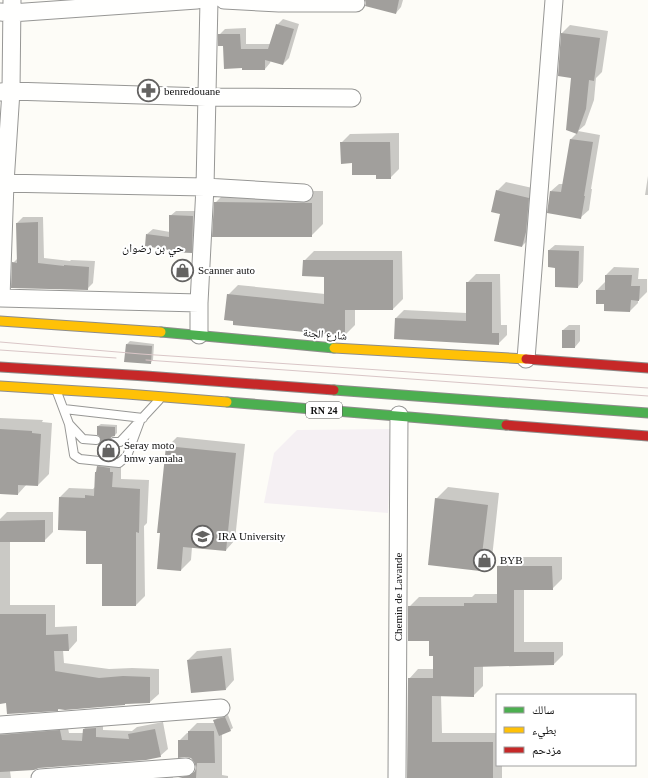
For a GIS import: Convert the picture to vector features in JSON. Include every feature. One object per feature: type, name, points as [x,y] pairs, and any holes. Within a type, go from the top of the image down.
[{"type":"main road","name":"شارع الجنة","points":[[0,321],[199,335],[338,348],[648,368]]},
{"type":"main road","name":"RN 24","points":[[0,367],[162,377],[648,413]]},
{"type":"main road","name":"RN 24","points":[[0,386],[399,415],[648,436]]},
{"type":"street","points":[[197,0],[8,8],[2,183],[1,298],[199,302]]},
{"type":"street","points":[[199,335],[199,302],[205,187],[209,0]]},
{"type":"street","points":[[224,0],[356,4]]},
{"type":"street","points":[[526,359],[554,0]]},
{"type":"street","points":[[6,91],[206,97],[352,98]]},
{"type":"street","points":[[2,183],[205,187],[304,193]]},
{"type":"street","name":"Chemin de Lavande","points":[[397,778],[399,415]]},
{"type":"street","points":[[0,724],[221,708]]},
{"type":"street","points":[[40,778],[186,767]]},
{"type":"lane","points":[[56,389],[69,424],[74,455],[80,459],[119,463],[127,456],[141,419]]},
{"type":"lane","points":[[114,442],[120,442],[162,397]]},
{"type":"lane","points":[[64,409],[141,419]]},
{"type":"lane","points":[[69,424],[83,439],[96,440]]},
{"type":"shaded area","points":[[392,429],[388,513],[264,503],[274,453],[297,430]]},
{"type":"building","points":[[365,0],[399,0],[396,14],[365,6]]},
{"type":"building","points":[[276,24],[294,29],[283,65],[265,60],[265,70],[242,70],[242,68],[224,69],[223,46],[218,46],[218,34],[240,34],[241,49],[268,49]]},
{"type":"building","points":[[561,33],[600,38],[594,81],[589,80],[586,109],[577,134],[566,130],[571,78],[558,76]]},
{"type":"building","points":[[570,139],[593,142],[581,219],[547,213],[550,191],[561,192]]},
{"type":"building","points":[[340,142],[390,142],[391,179],[376,179],[376,175],[352,175],[352,163],[341,164]]},
{"type":"building","points":[[496,190],[529,198],[526,232],[522,247],[494,241],[500,214],[491,212]]},
{"type":"building","points":[[214,202],[312,203],[312,237],[212,237]]},
{"type":"building","points":[[169,215],[193,216],[192,253],[168,252],[168,250],[145,246],[146,234],[169,237]]},
{"type":"building","points":[[38,222],[38,263],[89,267],[88,290],[11,288],[12,262],[17,263],[16,223]]},
{"type":"building","points":[[548,250],[579,251],[578,288],[555,287],[555,268],[548,267]]},
{"type":"building","points":[[303,260],[393,260],[393,310],[345,310],[345,336],[233,325],[233,321],[224,320],[227,294],[324,304],[324,277],[302,276]]},
{"type":"building","points":[[605,275],[632,275],[631,286],[640,286],[639,301],[631,300],[630,312],[604,311],[604,304],[596,304],[596,290],[605,290]]},
{"type":"building","points":[[466,282],[492,282],[492,333],[499,333],[499,345],[394,339],[395,318],[466,321]]},
{"type":"building","points":[[562,330],[575,330],[575,348],[562,348]]},
{"type":"building","points":[[126,344],[152,346],[151,364],[124,362]]},
{"type":"building","points":[[97,426],[115,427],[115,436],[111,437],[109,442],[111,447],[111,457],[97,455],[98,445],[101,440],[97,435]]},
{"type":"building","points":[[0,429],[32,431],[32,433],[41,434],[38,486],[18,485],[18,495],[0,494]]},
{"type":"building","points":[[166,446],[236,453],[226,551],[183,547],[181,571],[157,569],[160,533],[157,533]]},
{"type":"building","points":[[97,466],[110,468],[110,472],[113,472],[112,487],[140,489],[139,533],[136,532],[136,606],[102,606],[102,564],[86,564],[86,531],[58,530],[59,497],[85,498],[85,495],[94,496],[95,472]]},
{"type":"building","points":[[435,498],[488,505],[480,571],[428,565]]},
{"type":"building","points":[[45,520],[45,542],[0,542],[0,521]]},
{"type":"building","points":[[497,566],[552,566],[553,590],[514,590],[514,652],[554,652],[554,665],[474,667],[474,697],[432,696],[432,742],[493,742],[493,778],[407,778],[408,678],[433,678],[433,656],[429,656],[429,641],[408,641],[408,606],[464,606],[464,603],[497,603]]},
{"type":"building","points":[[0,614],[46,614],[46,635],[68,634],[69,651],[54,651],[55,671],[99,678],[123,676],[150,677],[150,703],[7,714],[6,703],[0,704]]},
{"type":"building","points":[[222,656],[226,690],[191,693],[187,660]]},
{"type":"building","points":[[225,717],[231,731],[219,736],[213,720]]},
{"type":"building","points":[[96,728],[96,737],[129,739],[128,734],[155,729],[161,757],[146,760],[0,772],[0,735],[60,730],[62,740],[82,741],[83,729]]},
{"type":"building","points":[[188,731],[214,731],[215,763],[197,763],[196,778],[178,778],[191,775],[195,771],[196,767],[191,758],[178,758],[178,740],[188,740]]},
{"type":"tram line","points":[[0,342],[141,354],[648,388]]},
{"type":"tram line","points":[[0,350],[116,358]]},
{"type":"tram line","points":[[146,360],[648,396]]},
{"type":"traffic: fast","points":[[161,332],[334,348]]},
{"type":"traffic: fast","points":[[334,390],[648,413]]},
{"type":"traffic: fast","points":[[227,402],[506,425]]},
{"type":"traffic: slow","points":[[0,321],[161,332]]},
{"type":"traffic: slow","points":[[334,348],[526,359]]},
{"type":"traffic: slow","points":[[0,386],[227,402]]},
{"type":"traffic: jam","points":[[526,359],[648,368]]},
{"type":"traffic: jam","points":[[0,367],[334,390]]},
{"type":"traffic: jam","points":[[506,425],[648,436]]},
{"type":"place","name":"benredouane","points":[[148,91]]},
{"type":"place","name":"Scanner auto","points":[[183,270]]},
{"type":"place","name":"Seray moto bmw yamaha","points":[[108,451]]},
{"type":"place","name":"IRA University","points":[[202,536]]},
{"type":"place","name":"BYB","points":[[484,560]]},
{"type":"district","name":"حي بن رضوان","points":[[153,248]]}]
